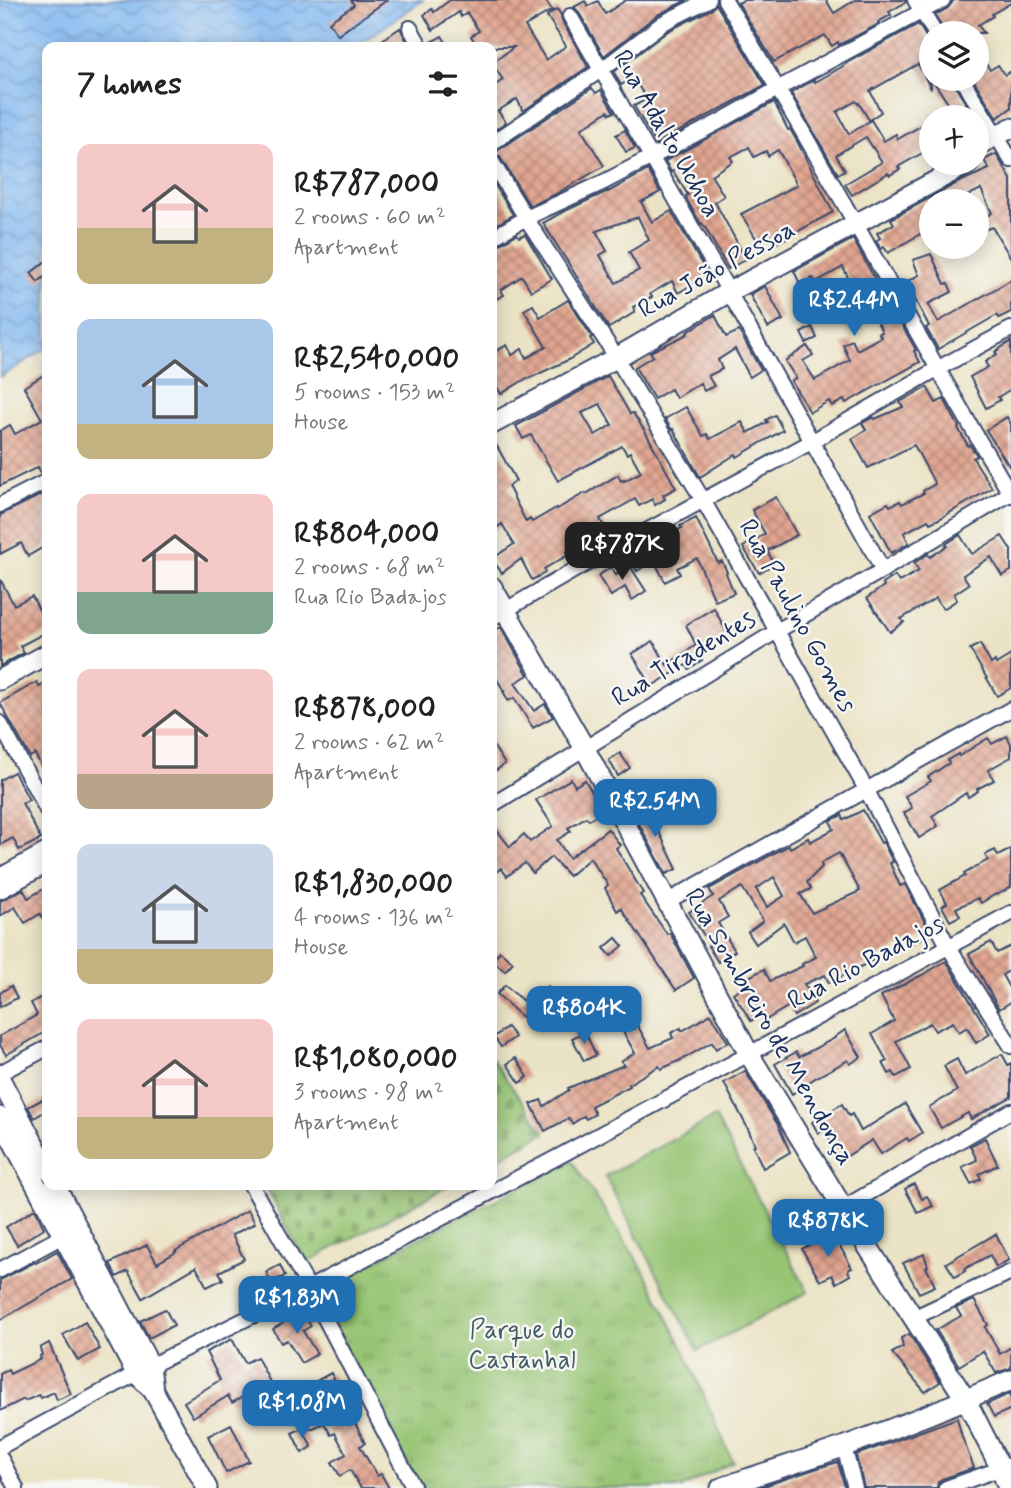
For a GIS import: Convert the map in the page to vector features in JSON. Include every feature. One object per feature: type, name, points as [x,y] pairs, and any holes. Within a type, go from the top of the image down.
[{"type":"street","points":[[497,140],[601,70],[663,23],[708,0]]},
{"type":"street","points":[[725,0],[779,88],[937,369],[1011,494]]},
{"type":"street","points":[[497,235],[719,122],[919,6],[943,0]]},
{"type":"street","name":"Rua Adalto Uchoa","points":[[570,16],[727,287],[883,570]]},
{"type":"street","points":[[410,28],[418,42]]},
{"type":"street","points":[[970,91],[1006,142],[989,152]]},
{"type":"street","name":"Rua Paulino Gomes","points":[[497,170],[704,500],[866,789],[948,946],[1011,1046]]},
{"type":"street","name":"Rua João Pessoa","points":[[853,219],[926,175]]},
{"type":"street","name":"Rua João Pessoa","points":[[497,421],[727,287],[853,219],[944,175]]},
{"type":"street","points":[[498,614],[1011,329]]},
{"type":"street","name":"Rua João Pessoa","points":[[497,410],[613,353]]},
{"type":"street","points":[[0,505],[42,484]]},
{"type":"street","name":"Rua Tiradentes","points":[[497,802],[777,631],[1011,494]]},
{"type":"street","name":"Rua Sombreiro de Mendonça","points":[[498,614],[585,749],[749,1054],[1006,1467],[1008,1488]]},
{"type":"street","points":[[0,680],[42,657]]},
{"type":"street","points":[[0,695],[42,672]]},
{"type":"street","points":[[668,901],[1011,709]]},
{"type":"street","points":[[0,723],[42,801]]},
{"type":"street","points":[[0,876],[42,853]]},
{"type":"street","points":[[0,891],[42,868]]},
{"type":"street","name":"Rua Rio Badajos","points":[[497,1189],[1011,913]]},
{"type":"street","points":[[0,1073],[42,1051]]},
{"type":"street","points":[[0,1079],[42,1159]]},
{"type":"street","points":[[843,1208],[1011,1111]]},
{"type":"street","points":[[0,1117],[42,1186]]},
{"type":"street","points":[[44,1190],[70,1232],[206,1488]]},
{"type":"street","points":[[57,1190],[70,1232]]},
{"type":"street","points":[[254,1190],[309,1288],[414,1488]]},
{"type":"street","name":"Rua Rio Badajos","points":[[0,1447],[143,1369],[309,1288],[495,1190]]},
{"type":"street","points":[[0,1270],[70,1232]]},
{"type":"street","points":[[913,1318],[1011,1272]]},
{"type":"street","points":[[721,1488],[844,1447],[1011,1380]]},
{"type":"street","points":[[844,1447],[855,1488]]},
{"type":"street","points":[[0,1457],[16,1488]]},
{"type":"street","points":[[946,1488],[1006,1467]]},
{"type":"green space","points":[[497,1066],[545,1133],[497,1159]]},
{"type":"green space","points":[[715,1117],[808,1292],[698,1351],[605,1176]]},
{"type":"green space","name":"Parque do Castanhal","points":[[572,1161],[643,1269],[684,1350],[733,1462],[681,1488],[420,1488],[315,1291]]},
{"type":"green space","points":[[268,1190],[441,1190],[306,1263]]},
{"type":"water","points":[[0,0],[423,0],[362,42],[42,42],[42,351],[0,377]]},
{"type":"building","points":[[351,0],[387,0],[338,35],[329,22],[354,5]]},
{"type":"building","points":[[450,0],[545,0],[552,10],[525,26],[546,60],[566,46],[547,16],[557,9],[588,67],[523,111],[517,99],[498,111],[506,122],[497,128],[497,84],[503,80],[497,71],[497,59],[514,47],[497,47],[497,42],[475,42],[471,36],[479,31],[467,13],[461,17],[459,12],[433,30],[424,15],[432,9],[434,12]]},
{"type":"building","points":[[626,0],[687,0],[657,15],[604,56],[574,7],[585,1],[588,6],[598,1],[605,14]]},
{"type":"building","points":[[744,0],[826,0],[834,13],[855,0],[906,2],[889,12],[891,15],[878,22],[879,24],[839,45],[838,42],[832,46],[825,35],[774,62],[738,3]]},
{"type":"building","points":[[954,0],[1011,0],[1011,3],[985,21],[938,21],[935,15],[948,8]]},
{"type":"building","points":[[716,4],[765,85],[656,144],[634,106],[647,99],[633,78],[621,85],[614,72],[668,31],[712,9]]},
{"type":"building","points":[[919,26],[919,66],[918,64],[870,91],[881,112],[869,120],[856,101],[837,112],[849,134],[871,120],[884,141],[896,134],[898,139],[919,127],[919,155],[890,175],[888,173],[852,195],[845,184],[882,162],[866,137],[836,155],[845,170],[838,174],[791,93]]},
{"type":"building","points":[[400,28],[407,42],[379,42]]},
{"type":"building","points":[[442,36],[446,42],[432,42]]},
{"type":"building","points":[[998,65],[1005,75],[1011,71],[1011,108],[997,118],[980,91],[989,91],[989,68]]},
{"type":"building","points":[[592,88],[596,93],[601,90],[614,112],[610,114],[608,111],[581,129],[604,166],[530,206],[497,155],[497,150]]},
{"type":"building","points":[[940,91],[958,91],[967,105],[949,105]]},
{"type":"building","points":[[774,102],[833,212],[775,244],[770,236],[759,243],[741,214],[797,185],[778,150],[768,156],[766,151],[754,157],[749,147],[730,157],[733,161],[711,175],[724,196],[715,202],[746,259],[728,269],[688,202],[688,195],[665,161]]},
{"type":"building","points":[[625,130],[635,148],[626,152],[616,135]]},
{"type":"building","points":[[996,154],[1011,179],[1011,258],[992,227],[989,228],[989,215],[992,213],[989,206],[989,189],[946,189],[975,175],[989,175],[989,158]]},
{"type":"building","points":[[648,170],[660,192],[641,202],[652,222],[671,211],[708,275],[678,293],[672,281],[650,294],[652,297],[633,307],[635,312],[609,328],[543,223]],"holes":[[[638,217],[649,240],[629,252],[639,270],[616,283],[600,255],[607,251],[596,231]]]},
{"type":"building","points":[[497,188],[513,215],[497,224]]},
{"type":"building","points":[[919,204],[919,235],[888,253],[884,247],[881,249],[876,241],[880,238],[877,233],[894,224],[891,219]]},
{"type":"building","points":[[517,234],[519,237],[525,234],[552,279],[531,291],[522,276],[501,290],[504,295],[497,298],[497,246]]},
{"type":"building","points":[[853,239],[898,324],[900,322],[916,350],[914,351],[920,362],[846,403],[844,400],[832,406],[829,401],[810,412],[791,381],[796,378],[785,361],[807,346],[813,355],[803,361],[815,380],[850,360],[843,345],[852,340],[857,350],[881,337],[879,333],[882,332],[870,305],[863,309],[843,267],[816,282],[813,278],[800,284],[794,271]]},
{"type":"building","points":[[933,259],[945,284],[948,283],[952,292],[928,304],[938,322],[1011,280],[1011,312],[999,318],[997,315],[938,349],[906,282],[919,275],[913,260]]},
{"type":"building","points":[[42,264],[42,279],[38,282],[31,273]]},
{"type":"building","points":[[765,286],[783,320],[768,328],[750,295]]},
{"type":"building","points":[[568,300],[594,344],[501,394],[497,387],[497,350],[507,345],[512,355],[522,349],[526,358],[546,347],[524,310],[533,305],[540,317]]},
{"type":"building","points":[[715,315],[726,337],[739,331],[761,370],[750,377],[735,349],[718,360],[722,369],[708,376],[714,386],[704,391],[700,383],[676,398],[671,389],[654,399],[635,367],[653,356],[650,352],[688,334],[687,332]]},
{"type":"building","points":[[812,327],[817,338],[806,343],[801,333]]},
{"type":"building","points":[[1011,341],[1011,389],[998,397],[1000,400],[986,408],[970,377],[988,367],[985,362]]},
{"type":"building","points":[[42,376],[42,419],[24,387]]},
{"type":"building","points":[[608,376],[630,414],[633,413],[646,433],[676,488],[663,495],[665,499],[655,505],[652,499],[639,506],[635,499],[600,519],[606,530],[567,552],[568,555],[544,569],[545,573],[532,580],[521,559],[502,573],[497,566],[497,556],[514,544],[502,524],[497,528],[497,446],[516,481],[508,486],[526,522],[530,519],[532,522],[618,475],[621,481],[624,481],[641,472],[630,452],[627,454],[622,446],[558,481],[531,435],[523,439],[516,426]],"holes":[[[600,404],[612,425],[595,435],[582,413]]]},
{"type":"building","points":[[927,387],[936,403],[944,399],[968,446],[970,445],[977,456],[973,458],[992,488],[939,519],[930,523],[928,520],[904,533],[909,543],[891,553],[870,513],[888,503],[890,506],[900,501],[902,504],[935,484],[914,445],[868,468],[852,439],[866,430],[862,423],[903,407],[900,402]]},
{"type":"building","points":[[686,407],[703,436],[707,434],[710,439],[742,422],[748,433],[775,415],[783,430],[737,457],[736,454],[700,477],[665,419]]},
{"type":"building","points":[[1007,417],[1011,424],[1011,469],[986,430]]},
{"type":"building","points":[[42,419],[42,473],[38,467],[0,486],[0,431],[10,425],[15,434]]},
{"type":"building","points":[[42,494],[42,548],[28,556],[21,543],[0,554],[0,515]]},
{"type":"building","points":[[776,497],[797,535],[767,551],[774,564],[759,573],[743,547],[765,534],[752,510]]},
{"type":"building","points":[[696,518],[718,563],[722,561],[734,593],[715,601],[697,558],[677,568],[680,574],[665,582],[654,560],[637,571],[627,555],[642,546],[646,553],[674,539],[671,534]]},
{"type":"building","points":[[960,535],[972,554],[1002,536],[1011,550],[1011,571],[1002,576],[991,557],[963,575],[969,584],[954,594],[957,600],[943,609],[936,598],[901,619],[904,622],[890,632],[867,598],[895,576],[899,582],[919,571],[914,563],[928,554],[930,557]]},
{"type":"building","points":[[630,566],[646,591],[632,600],[625,587],[611,596],[598,576],[611,567],[616,575]]},
{"type":"building","points":[[0,579],[14,605],[32,596],[39,610],[42,608],[42,635],[20,646],[24,653],[0,666]]},
{"type":"building","points":[[714,608],[730,639],[698,655],[702,660],[689,669],[686,665],[652,686],[632,654],[653,641],[667,665],[696,645],[686,625]]},
{"type":"building","points":[[501,627],[528,675],[515,683],[534,711],[545,704],[553,717],[533,728],[514,698],[508,701],[497,679],[497,629]]},
{"type":"building","points":[[980,644],[991,664],[1011,655],[1011,688],[997,696],[970,649]]},
{"type":"building","points":[[37,682],[39,687],[42,685],[42,767],[35,754],[30,757],[0,703]]},
{"type":"building","points":[[1007,736],[1011,744],[1011,757],[988,770],[994,780],[968,797],[966,793],[932,816],[938,826],[919,838],[904,813],[912,808],[905,796],[931,781],[928,777],[958,754],[959,756],[988,738],[992,744]]},
{"type":"building","points":[[497,752],[505,764],[497,770]]},
{"type":"building","points":[[620,753],[630,768],[618,776],[609,760]]},
{"type":"building","points":[[14,772],[29,800],[22,803],[41,839],[19,850],[13,838],[0,845],[0,780]]},
{"type":"building","points":[[571,779],[575,786],[585,780],[603,811],[568,828],[571,831],[557,840],[569,858],[608,829],[620,845],[616,848],[643,893],[640,895],[667,934],[670,933],[694,978],[676,990],[621,908],[617,911],[605,888],[608,885],[590,858],[569,876],[551,857],[533,873],[525,863],[507,876],[501,868],[497,872],[497,830],[510,847],[524,834],[530,842],[553,826],[536,800]]},
{"type":"building","points":[[641,804],[659,832],[677,869],[666,874],[632,811]]},
{"type":"building","points":[[863,810],[893,862],[890,863],[900,886],[905,884],[931,934],[906,946],[905,944],[829,983],[825,975],[804,984],[815,1003],[794,1016],[789,1006],[764,1021],[761,1014],[751,1021],[733,993],[745,985],[743,980],[764,969],[770,981],[816,957],[805,936],[794,942],[784,923],[756,944],[748,932],[763,921],[742,887],[719,901],[728,917],[718,923],[735,951],[718,962],[689,912],[713,896],[709,889],[789,845],[790,848],[808,838],[810,842],[834,829],[830,821],[842,815],[844,820]],"holes":[[[839,853],[860,891],[812,913],[800,894],[811,889],[807,882],[822,867],[821,863]],[[774,877],[784,896],[767,907],[756,889]]]},
{"type":"building","points":[[1011,849],[1011,887],[981,903],[978,898],[956,908],[960,916],[950,921],[942,906],[947,903],[940,890],[988,860],[985,855],[995,850],[998,856]]},
{"type":"building","points":[[23,889],[28,898],[42,890],[42,918],[40,914],[25,923],[15,907],[0,916],[0,901]]},
{"type":"building","points":[[616,938],[623,946],[611,956],[604,948]]},
{"type":"building","points":[[991,942],[997,953],[1011,946],[1011,970],[1002,975],[1011,991],[1011,1002],[999,1009],[969,954]]},
{"type":"building","points":[[500,951],[513,962],[505,971],[497,964],[497,954]]},
{"type":"building","points":[[946,961],[990,1034],[976,1043],[967,1027],[959,1032],[953,1022],[935,1031],[930,1023],[896,1041],[911,1069],[896,1077],[893,1072],[889,1074],[883,1063],[887,1061],[872,1034],[894,1021],[881,996]]},
{"type":"building","points":[[505,985],[523,1001],[548,986],[553,994],[522,1017],[497,994]]},
{"type":"building","points":[[11,986],[17,998],[0,1007],[0,993]]},
{"type":"building","points":[[619,992],[650,1048],[673,1038],[671,1033],[681,1028],[682,1031],[711,1014],[728,1042],[716,1049],[712,1042],[661,1069],[659,1066],[629,1084],[630,1086],[591,1106],[595,1114],[586,1119],[584,1116],[572,1124],[569,1118],[545,1131],[531,1104],[541,1100],[544,1106],[569,1090],[568,1088],[624,1065],[621,1061],[635,1053],[605,1000]]},
{"type":"building","points":[[42,997],[42,1034],[6,1055],[0,1045],[0,1036],[37,1015],[31,1003]]},
{"type":"building","points":[[507,1027],[515,1037],[501,1047],[497,1035]]},
{"type":"building","points":[[845,1030],[861,1057],[850,1064],[848,1060],[792,1094],[775,1064],[796,1052],[799,1057]]},
{"type":"building","points":[[585,1032],[596,1055],[584,1061],[572,1038]]},
{"type":"building","points":[[1002,1054],[1008,1065],[1011,1063],[1011,1097],[971,1119],[968,1113],[941,1128],[929,1107],[957,1091],[944,1066],[957,1059],[965,1075]]},
{"type":"building","points":[[516,1058],[528,1077],[520,1083],[507,1064]]},
{"type":"building","points":[[745,1071],[778,1125],[790,1152],[763,1168],[748,1129],[724,1083]]},
{"type":"building","points":[[42,1100],[42,1113],[34,1118],[28,1107]]},
{"type":"building","points":[[842,1104],[849,1116],[852,1114],[861,1131],[905,1104],[922,1133],[909,1141],[907,1138],[881,1154],[872,1140],[844,1158],[825,1130],[818,1133],[812,1122]]},
{"type":"building","points":[[985,1138],[998,1165],[979,1174],[981,1179],[971,1184],[962,1167],[977,1160],[970,1146]]},
{"type":"building","points":[[914,1184],[922,1199],[927,1196],[933,1206],[918,1213],[905,1189]]},
{"type":"building","points":[[35,1209],[44,1228],[17,1245],[6,1227]]},
{"type":"building","points":[[248,1210],[255,1223],[232,1235],[244,1259],[219,1272],[223,1279],[207,1287],[196,1267],[143,1298],[128,1271],[117,1277],[110,1263],[147,1245],[157,1263]]},
{"type":"building","points":[[832,1232],[852,1268],[848,1270],[850,1275],[836,1283],[832,1275],[820,1281],[802,1249]]},
{"type":"building","points":[[996,1234],[1009,1260],[996,1267],[990,1255],[955,1277],[946,1263]]},
{"type":"building","points":[[57,1251],[72,1279],[0,1320],[0,1280]]},
{"type":"building","points":[[924,1254],[928,1266],[926,1267],[935,1286],[919,1293],[903,1263]]},
{"type":"building","points":[[280,1265],[285,1276],[271,1283],[266,1272]]},
{"type":"building","points":[[974,1300],[1000,1354],[1011,1347],[1011,1368],[996,1373],[983,1351],[959,1366],[936,1330],[961,1316],[956,1308]]},
{"type":"building","points":[[165,1309],[174,1325],[149,1338],[140,1321]]},
{"type":"building","points":[[301,1310],[311,1326],[303,1331],[317,1354],[301,1363],[287,1340],[281,1343],[273,1329]]},
{"type":"building","points":[[85,1322],[100,1349],[78,1361],[63,1335]]},
{"type":"building","points":[[909,1334],[940,1382],[925,1392],[892,1353],[903,1347],[901,1338]]},
{"type":"building","points":[[232,1339],[245,1363],[257,1357],[270,1382],[232,1403],[228,1396],[193,1417],[184,1402],[220,1380],[206,1352]]},
{"type":"building","points":[[49,1343],[71,1394],[57,1400],[54,1392],[41,1398],[39,1395],[0,1411],[0,1374],[8,1370],[10,1374],[41,1359],[40,1348]]},
{"type":"building","points":[[331,1373],[358,1421],[355,1423],[365,1443],[360,1446],[377,1476],[381,1474],[389,1488],[361,1488],[350,1470],[340,1476],[332,1462],[346,1454],[335,1433],[331,1435],[324,1423],[311,1429],[306,1421],[316,1416],[302,1389]]},
{"type":"building","points":[[1011,1393],[1011,1409],[994,1417],[987,1404]]},
{"type":"building","points":[[957,1418],[974,1468],[942,1479],[937,1488],[864,1488],[856,1455]]},
{"type":"building","points":[[231,1424],[249,1461],[226,1473],[208,1436]]},
{"type":"building","points":[[302,1428],[312,1447],[302,1453],[292,1433]]},
{"type":"building","points":[[838,1462],[845,1488],[758,1488],[818,1468]]}]
